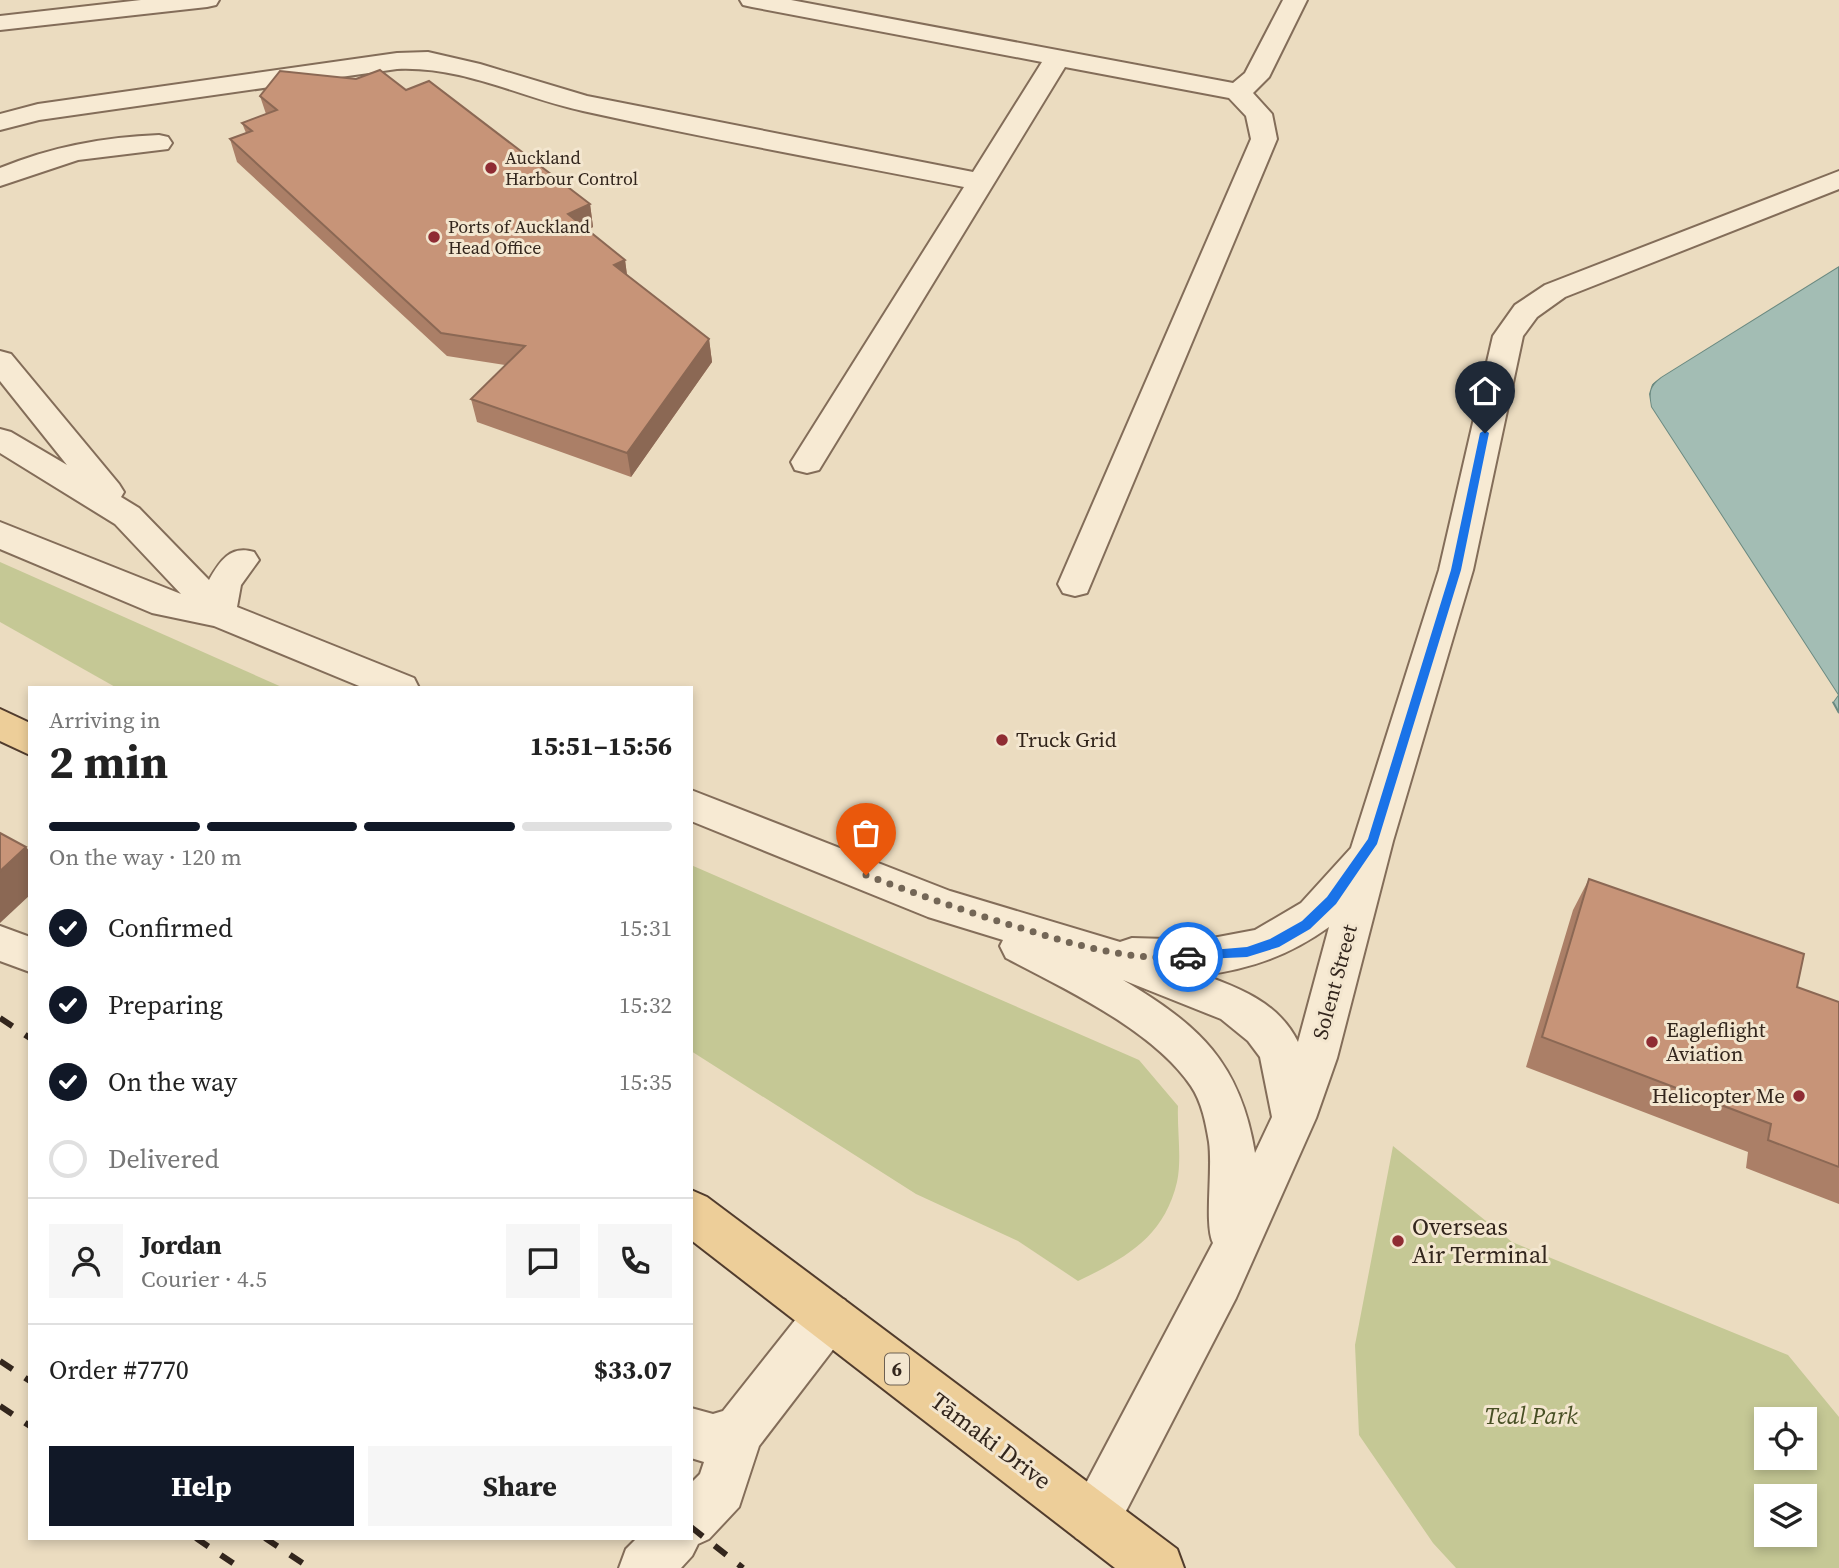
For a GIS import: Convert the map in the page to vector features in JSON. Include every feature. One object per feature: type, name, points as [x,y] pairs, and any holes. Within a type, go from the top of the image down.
[{"type":"main road","points":[[0,723],[28,740]]},
{"type":"main road","name":"Tāmaki Drive","points":[[693,1214],[1158,1568]]},
{"type":"street","points":[[0,23],[207,0]]},
{"type":"street","points":[[752,0],[1238,92],[1259,114],[1264,139],[1075,584]]},
{"type":"street","points":[[1238,92],[1256,77],[1295,0]]},
{"type":"street","points":[[807,462],[1057,59]]},
{"type":"street","points":[[0,122],[51,110],[397,61],[428,60],[471,69],[582,103],[981,181]]},
{"type":"street","points":[[0,178],[55,157],[103,147],[159,143]]},
{"type":"street","name":"Solent Street","points":[[1094,1520],[1219,1282],[1294,1118],[1315,1058],[1373,841],[1456,570],[1508,336],[1526,312],[1555,291],[1839,179]]},
{"type":"street","points":[[0,361],[127,516],[220,614]]},
{"type":"street","points":[[0,439],[127,516]]},
{"type":"street","points":[[0,534],[29,549],[163,604],[220,614],[396,686]]},
{"type":"street","points":[[220,614],[217,601],[226,577],[242,560]]},
{"type":"street","points":[[693,805],[942,905],[1102,953],[1236,1006],[1263,1028],[1279,1049],[1289,1080],[1294,1118]]},
{"type":"street","points":[[1102,953],[1164,958],[1247,952],[1274,943],[1306,925],[1332,900],[1373,841]]},
{"type":"street","points":[[942,905],[1121,998],[1166,1031],[1208,1074],[1226,1119],[1236,1168],[1228,1252],[1219,1282]]},
{"type":"street","points":[[0,943],[28,954]]},
{"type":"street","points":[[693,1519],[721,1489],[715,1433],[828,1317]]},
{"type":"street","points":[[645,1568],[672,1540]]},
{"type":"green space","points":[[0,562],[279,686],[113,686],[0,622]]},
{"type":"green space","points":[[693,866],[1139,1060],[1178,1106],[1177,1182],[1163,1217],[1141,1244],[1112,1264],[1078,1281],[1018,1241],[916,1194],[693,1052]]},
{"type":"green space","name":"Teal Park","points":[[1393,1146],[1512,1242],[1788,1355],[1839,1417],[1839,1568],[1456,1568],[1433,1543],[1359,1435],[1355,1345]]},
{"type":"water","points":[[1839,266],[1839,713],[1833,702],[1838,695],[1651,407],[1650,390],[1661,377]]},
{"type":"pier","points":[[1839,263],[1839,266],[1661,377],[1652,384],[1649,394],[1651,407],[1838,695],[1833,702],[1830,700],[1834,695],[1648,408],[1645,394],[1649,382],[1659,374]]},
{"type":"building","points":[[380,70],[406,90],[429,81],[590,204],[568,214],[625,260],[614,265],[709,339],[627,453],[471,399],[525,346],[441,333],[230,139],[252,131],[242,123],[277,110],[260,96],[280,71],[356,79]]},
{"type":"building","points":[[0,833],[26,847],[0,871]]},
{"type":"building","points":[[1589,879],[1804,954],[1797,987],[1839,1002],[1839,1167],[1768,1140],[1771,1124],[1542,1037]]},
{"type":"railway","points":[[0,1018],[28,1037]]},
{"type":"railway","points":[[0,1361],[28,1380]]},
{"type":"railway","points":[[0,1406],[28,1425]]},
{"type":"railway","points":[[693,1529],[743,1568]]},
{"type":"railway","points":[[199,1540],[240,1568]]},
{"type":"railway","points":[[268,1540],[310,1568]]},
{"type":"way so far","points":[[866,875],[942,905],[1102,953],[1164,958],[1188,957]]},
{"type":"place","name":"Auckland Harbour Control","points":[[491,168]]},
{"type":"place","name":"Ports of Auckland Head Office","points":[[434,237]]},
{"type":"place","name":"Truck Grid","points":[[1002,740]]},
{"type":"place","name":"Eagleflight Aviation","points":[[1652,1042]]},
{"type":"place","name":"Helicopter Me","points":[[1799,1096]]},
{"type":"place","name":"Overseas Air Terminal","points":[[1398,1241]]},
{"type":"route","points":[[1188,957],[1247,952],[1274,943],[1306,925],[1332,900],[1373,841],[1412,723],[1456,570],[1485,433]]}]
